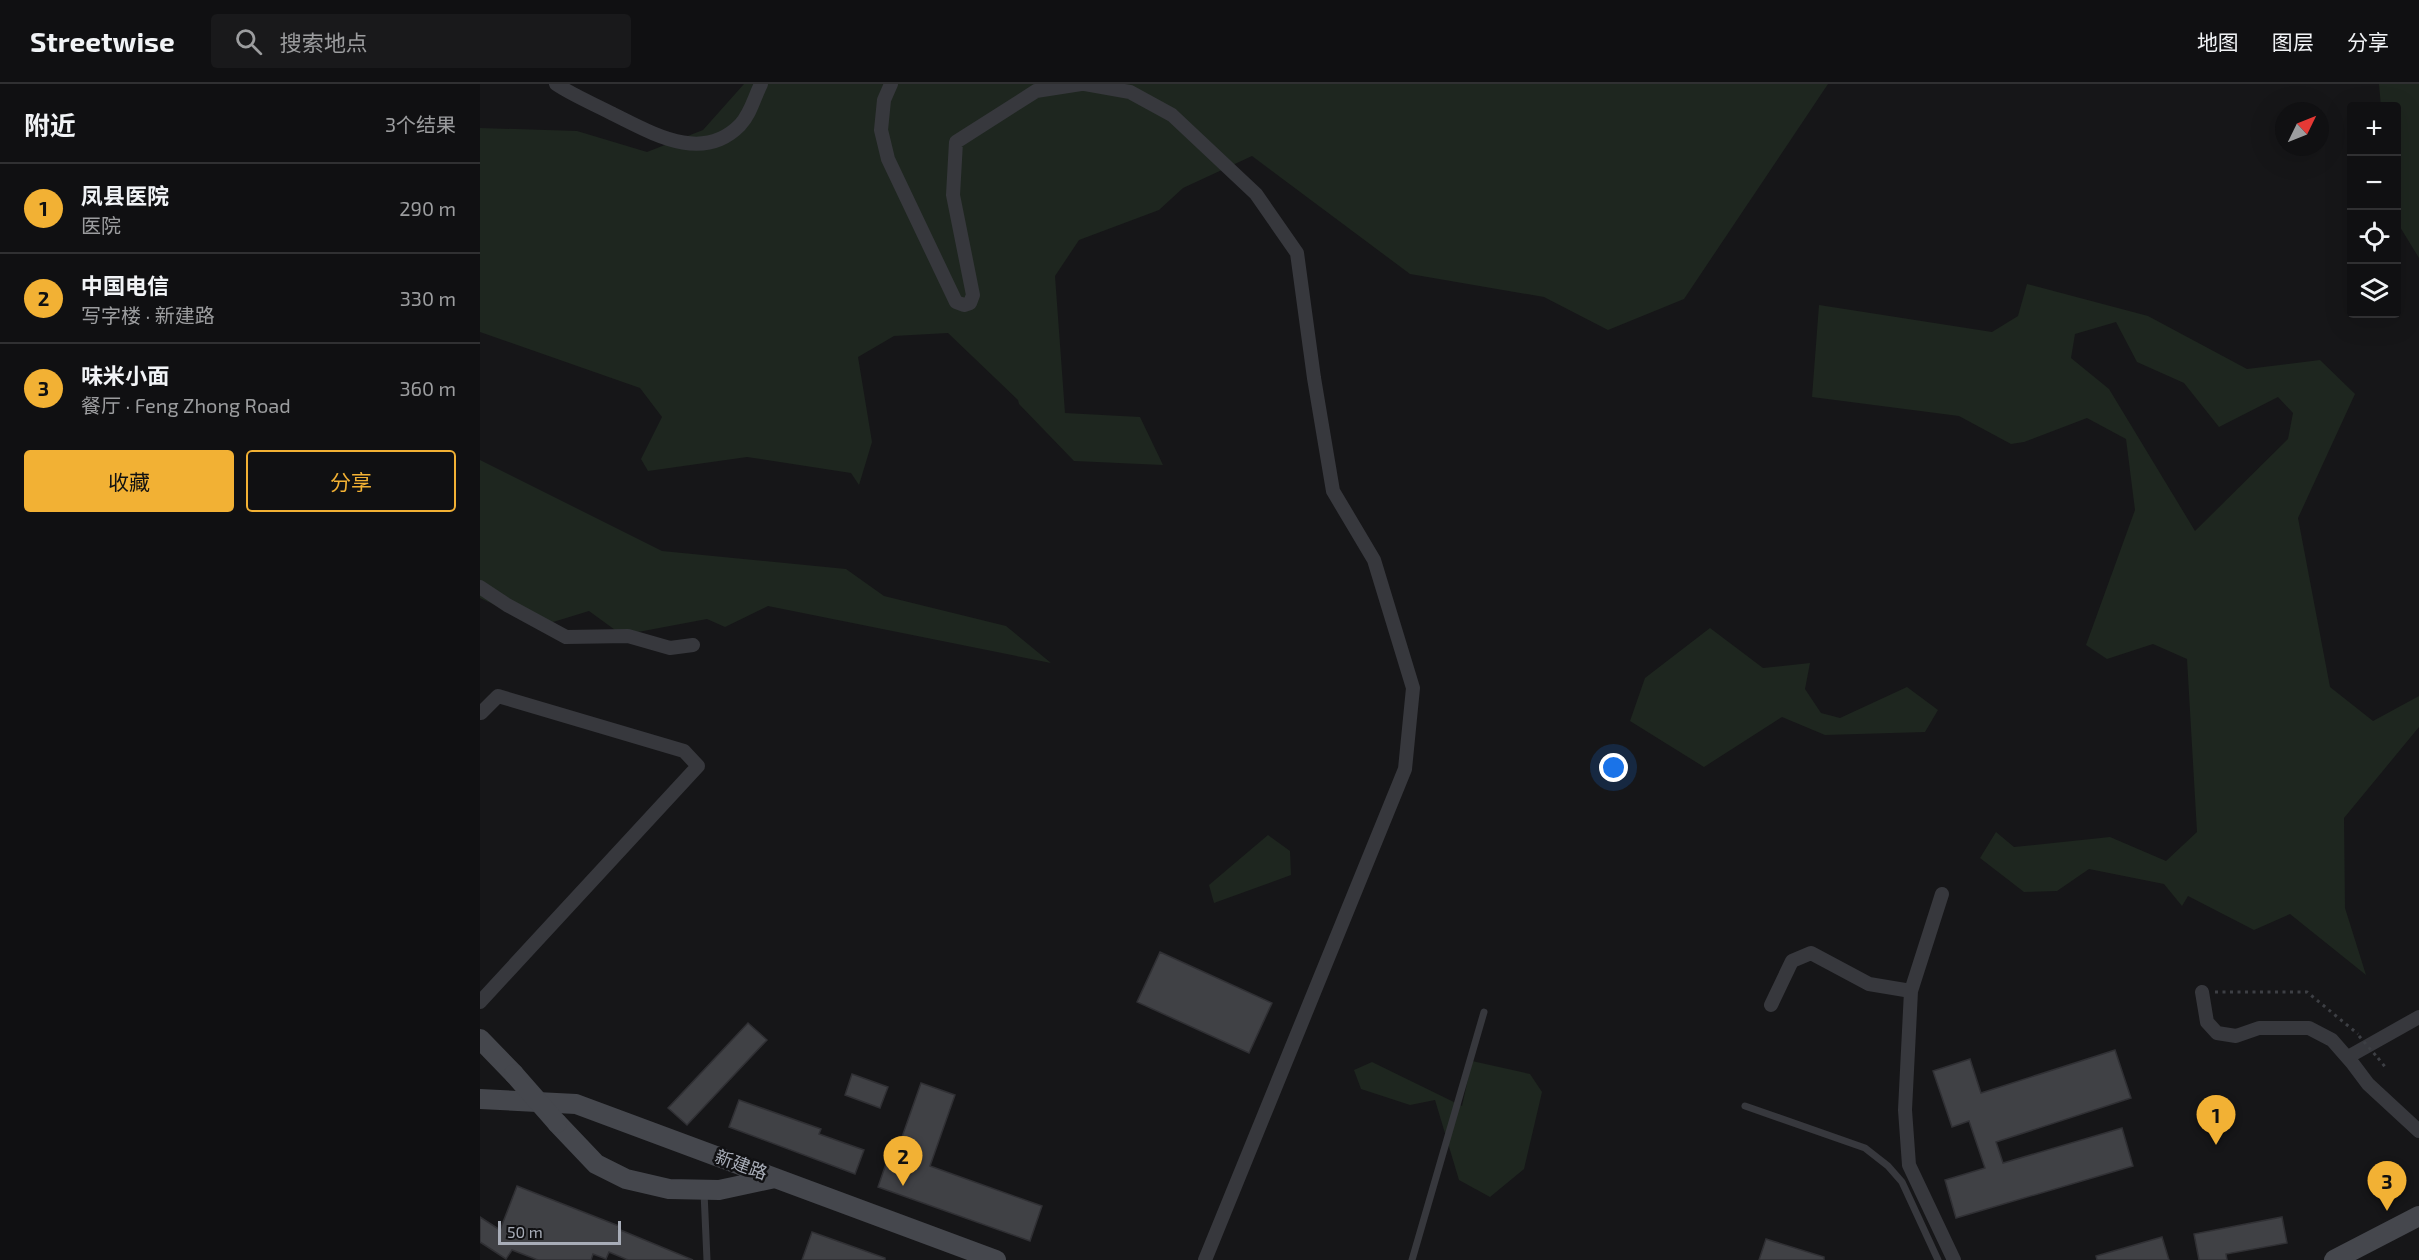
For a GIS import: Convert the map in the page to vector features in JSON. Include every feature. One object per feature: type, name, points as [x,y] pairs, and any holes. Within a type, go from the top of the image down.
[{"type":"main road","points":[[480,1039],[596,1164],[626,1179],[669,1189],[720,1190],[775,1178]]},
{"type":"main road","name":"新建路","points":[[480,1100],[576,1104],[996,1260]]},
{"type":"main road","points":[[2334,1260],[2419,1216]]},
{"type":"street","points":[[556,84],[662,138],[681,144],[702,144],[722,138],[739,125],[752,109],[761,84]]},
{"type":"street","points":[[891,84],[884,100],[881,130],[888,159],[956,302],[964,305],[970,303],[973,295],[953,195],[956,141],[1036,91],[1083,84],[1130,92],[1172,115],[1256,194],[1297,253],[1314,378],[1333,491],[1374,560],[1413,688],[1405,769],[1205,1260]]},
{"type":"street","points":[[480,587],[507,605],[566,637],[628,636],[670,648],[693,645]]},
{"type":"street","points":[[480,1002],[698,766],[684,751],[498,696],[482,713]]},
{"type":"street","points":[[1942,894],[1911,991],[1905,1110],[1909,1165],[1954,1260]]},
{"type":"street","points":[[1771,1005],[1792,961],[1811,953],[1869,984],[1911,991]]},
{"type":"street","points":[[2202,992],[2207,1022],[2217,1033],[2236,1036],[2259,1028],[2309,1028],[2331,1040],[2348,1057],[2368,1084],[2419,1131]]},
{"type":"street","points":[[2348,1057],[2419,1017]]},
{"type":"lane","points":[[1412,1260],[1484,1011]]},
{"type":"lane","points":[[1745,1106],[1865,1148],[1888,1166],[1902,1182],[1938,1260]]},
{"type":"lane","points":[[704,1190],[707,1260]]},
{"type":"path","points":[[2202,992],[2307,992],[2359,1036],[2386,1068]]},
{"type":"shaded area","points":[[744,84],[1828,84],[1684,299],[1608,330],[1544,297],[1410,274],[1252,156],[1183,188],[1159,210],[1079,240],[1055,276],[1065,413],[1140,417],[1163,465],[1074,461],[1019,404],[1018,400],[948,333],[894,336],[858,357],[872,442],[859,485],[851,473],[747,457],[648,471],[641,459],[662,417],[640,388],[480,332],[480,128],[577,131],[647,152],[703,130]]},
{"type":"shaded area","points":[[2379,84],[2419,84],[2419,258],[2401,229],[2401,102],[2381,102]]},
{"type":"shaded area","points":[[2027,284],[2148,316],[2247,369],[2320,360],[2355,394],[2298,518],[2330,687],[2373,721],[2419,696],[2419,727],[2344,818],[2345,908],[2366,975],[2290,914],[2254,930],[2188,896],[2182,906],[2164,884],[2089,869],[2057,891],[2024,892],[1980,858],[1996,832],[2014,847],[2110,837],[2166,861],[2197,832],[2187,659],[2153,644],[2107,659],[2086,645],[2135,510],[2126,439],[2087,418],[2024,442],[2011,444],[1959,416],[1812,397],[1819,305],[1992,332],[2018,316]],"holes":[[[2116,322],[2137,362],[2184,383],[2219,427],[2278,397],[2293,413],[2288,439],[2195,531],[2109,389],[2071,358],[2075,334]]]},
{"type":"shaded area","points":[[480,460],[662,551],[846,569],[884,596],[1006,626],[1051,663],[768,606],[725,627],[707,619],[622,635],[589,611],[540,626],[480,598]]},
{"type":"shaded area","points":[[1710,628],[1763,668],[1810,663],[1805,689],[1821,713],[1840,718],[1907,687],[1938,710],[1925,732],[1825,735],[1782,717],[1704,767],[1630,721],[1645,678]]},
{"type":"shaded area","points":[[1268,835],[1290,851],[1291,875],[1214,903],[1209,885]]},
{"type":"shaded area","points":[[1472,1061],[1530,1074],[1542,1092],[1524,1169],[1490,1197],[1459,1180],[1435,1100],[1410,1105],[1361,1089],[1354,1070],[1372,1062],[1462,1106]]},
{"type":"building","points":[[1160,952],[1272,1003],[1249,1053],[1137,1002]]},
{"type":"building","points":[[748,1023],[767,1040],[687,1125],[668,1108]]},
{"type":"building","points":[[2115,1050],[2131,1098],[1996,1142],[2003,1163],[2122,1128],[2133,1166],[1956,1218],[1945,1180],[1985,1168],[1969,1121],[1952,1127],[1933,1071],[1970,1059],[1981,1093]]},
{"type":"building","points":[[852,1074],[888,1087],[880,1108],[845,1095]]},
{"type":"building","points":[[921,1083],[955,1095],[930,1166],[1042,1206],[1030,1241],[878,1187],[890,1152],[896,1154]]},
{"type":"building","points":[[739,1100],[821,1129],[819,1134],[864,1150],[855,1174],[729,1127]]},
{"type":"building","points":[[517,1186],[619,1226],[618,1229],[693,1260],[628,1260],[609,1252],[606,1259],[593,1254],[591,1260],[538,1260],[512,1250],[506,1259],[480,1242],[480,1217],[500,1230]]},
{"type":"building","points":[[2282,1217],[2287,1243],[2226,1254],[2227,1260],[2199,1260],[2194,1234]]},
{"type":"building","points":[[812,1232],[885,1258],[885,1260],[802,1260]]},
{"type":"building","points":[[2162,1237],[2169,1260],[2097,1260],[2096,1256]]},
{"type":"building","points":[[1766,1239],[1824,1257],[1824,1260],[1759,1260]]},
{"type":"place","name":"凤县医院","points":[[2216,1145]]},
{"type":"place","name":"中国电信","points":[[903,1186]]},
{"type":"place","name":"味米小面","points":[[2387,1211]]}]
